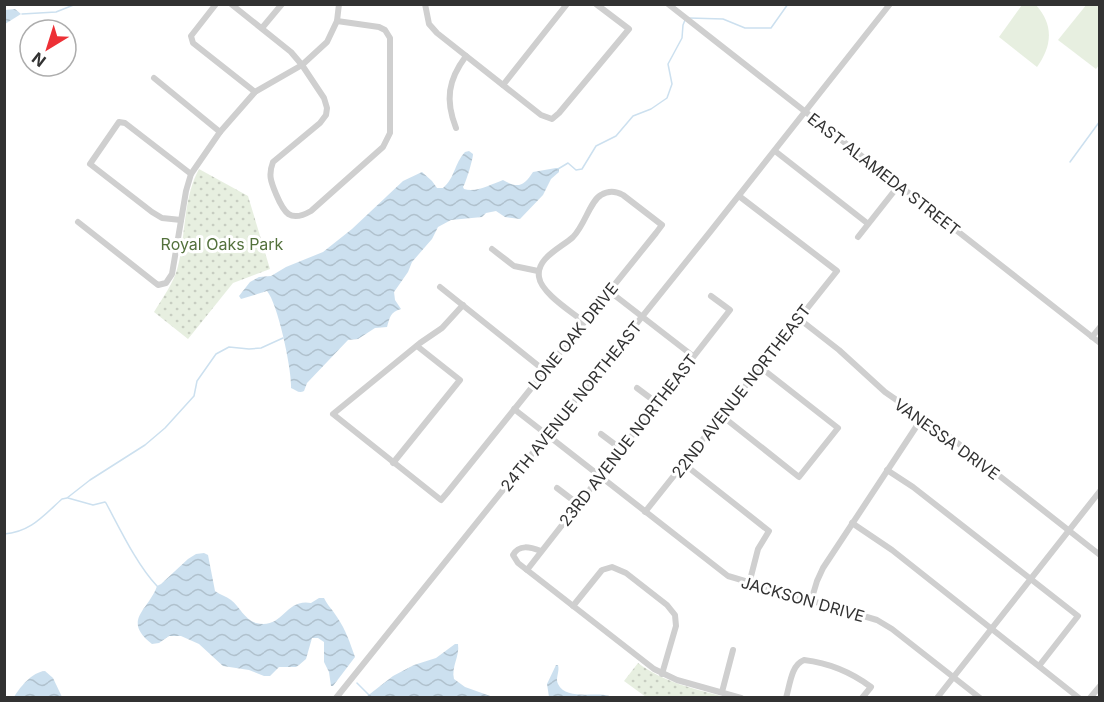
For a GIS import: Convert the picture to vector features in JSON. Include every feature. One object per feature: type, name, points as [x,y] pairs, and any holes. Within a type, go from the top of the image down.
[{"type":"street","points":[[216,4],[191,36],[193,43],[255,92]]},
{"type":"street","points":[[231,4],[291,52],[324,98],[327,108],[326,116],[320,123],[273,162],[270,170],[269,178],[282,210],[294,217],[301,217],[311,211],[383,147],[390,133],[390,38],[385,30],[379,27],[337,21]]},
{"type":"street","points":[[262,28],[282,4]]},
{"type":"street","points":[[78,222],[158,285],[162,285],[172,274],[190,174],[220,132],[255,92],[302,65],[327,42],[337,21],[339,4]]},
{"type":"street","points":[[425,4],[432,28],[544,118],[552,119],[628,29],[596,4]]},
{"type":"street","points":[[503,85],[567,4]]},
{"type":"street","name":"EAST ALAMEDA STREET","points":[[668,4],[1100,344]]},
{"type":"street","name":"24TH AVENUE NORTHEAST","points":[[336,698],[775,151],[890,4]]},
{"type":"street","points":[[456,128],[451,114],[451,80],[454,71],[466,56]]},
{"type":"street","points":[[154,78],[220,132]]},
{"type":"street","points":[[182,220],[162,218],[152,212],[90,164],[119,122],[125,123],[190,174]]},
{"type":"street","points":[[775,151],[867,224]]},
{"type":"street","points":[[858,237],[899,185]]},
{"type":"street","name":"LONE OAK DRIVE","points":[[393,463],[441,500],[662,225],[623,195],[617,192],[606,192],[595,199],[581,228],[545,258],[538,271]]},
{"type":"street","name":"22ND AVENUE NORTHEAST","points":[[645,512],[837,271],[739,196]]},
{"type":"street","points":[[492,249],[514,266],[538,271],[539,280],[546,291],[584,322]]},
{"type":"street","points":[[440,287],[545,371]]},
{"type":"street","points":[[609,291],[693,356]]},
{"type":"street","name":"23RD AVENUE NORTHEAST","points":[[527,570],[730,310],[711,296]]},
{"type":"street","points":[[417,346],[460,380],[393,463],[333,414],[417,346],[442,328],[463,305]]},
{"type":"street","name":"VANESSA DRIVE","points":[[798,318],[839,350],[885,392],[950,437],[1100,555]]},
{"type":"street","points":[[1092,337],[1100,327]]},
{"type":"street","points":[[722,416],[799,477],[838,428],[760,367]]},
{"type":"street","points":[[637,388],[657,403]]},
{"type":"street","name":"JACKSON DRIVE","points":[[514,409],[723,573],[749,584],[870,617],[885,624],[980,698]]},
{"type":"street","points":[[811,601],[819,575],[922,418]]},
{"type":"street","points":[[601,434],[621,449]]},
{"type":"street","points":[[684,464],[769,531],[758,549],[749,584]]},
{"type":"street","points":[[887,470],[913,487],[1078,616],[1039,666]]},
{"type":"street","points":[[557,488],[578,504]]},
{"type":"street","points":[[937,698],[1100,491]]},
{"type":"street","points":[[852,523],[892,550],[1078,698]]},
{"type":"street","points":[[541,551],[524,547],[513,553],[514,560],[649,666],[677,680],[741,698]]},
{"type":"street","points":[[573,606],[598,574],[609,567],[620,569],[674,612],[676,626],[662,674]]},
{"type":"street","points":[[722,692],[733,650]]},
{"type":"street","points":[[786,698],[796,664],[808,660],[849,672],[871,687],[862,698]]},
{"type":"street","points":[[1090,698],[1100,686]]},
{"type":"green space","points":[[1087,4],[1099,5],[1099,65],[1096,69],[1058,40]]},
{"type":"green space","points":[[1022,5],[1036,5],[1046,20],[1048,28],[1046,51],[1037,67],[999,37]]},
{"type":"green space","name":"Royal Oaks Park","points":[[199,169],[248,196],[270,269],[233,283],[188,339],[154,312],[176,272],[181,254],[190,192]]},
{"type":"green space","points":[[638,663],[669,680],[725,697],[646,697],[624,681]]},
{"type":"water","points":[[15,9],[21,14],[5,24],[5,10]]},
{"type":"water","points":[[469,151],[473,157],[464,189],[479,189],[503,180],[513,185],[520,185],[533,172],[559,168],[559,172],[551,179],[543,195],[520,219],[505,217],[496,211],[486,213],[482,217],[451,220],[438,227],[432,239],[412,262],[394,292],[395,300],[401,309],[393,313],[387,327],[375,328],[358,339],[348,340],[307,383],[304,391],[299,392],[291,388],[284,338],[271,298],[267,291],[241,299],[239,296],[250,282],[259,277],[271,276],[286,267],[323,252],[352,229],[403,181],[422,172],[437,188],[443,188],[450,180],[461,157]]},
{"type":"water","points":[[196,554],[208,555],[215,591],[231,600],[248,619],[256,623],[272,622],[295,605],[311,603],[324,598],[343,627],[355,657],[333,686],[331,686],[329,672],[324,662],[324,642],[318,638],[312,638],[306,659],[299,665],[279,667],[270,676],[264,676],[249,670],[223,666],[199,644],[181,636],[169,636],[159,643],[152,644],[143,636],[138,621],[157,586],[188,559]]},
{"type":"water","points":[[458,644],[458,648],[454,679],[465,687],[493,697],[366,697],[393,676],[414,665],[436,658]]},
{"type":"water","points":[[558,665],[557,682],[568,693],[612,697],[549,697],[547,684]]},
{"type":"water","points":[[45,671],[53,678],[62,697],[14,697],[31,677]]},
{"type":"waterway","points":[[22,14],[56,12],[76,4]]},
{"type":"waterway","points":[[689,18],[723,19],[745,28],[771,28],[788,4]]},
{"type":"waterway","points":[[558,169],[568,163],[576,170],[582,169],[596,146],[616,136],[633,116],[651,109],[667,98],[672,84],[668,64],[682,38],[685,20]]},
{"type":"waterway","points":[[1070,162],[1100,121]]},
{"type":"waterway","points":[[4,534],[14,533],[29,526],[43,517],[62,499],[67,498],[90,480],[145,445],[165,428],[194,396],[197,381],[216,354],[229,347],[261,348],[283,338]]},
{"type":"waterway","points":[[68,498],[93,505],[105,502],[136,557],[157,586]]},
{"type":"waterway","points":[[357,683],[369,695]]}]
